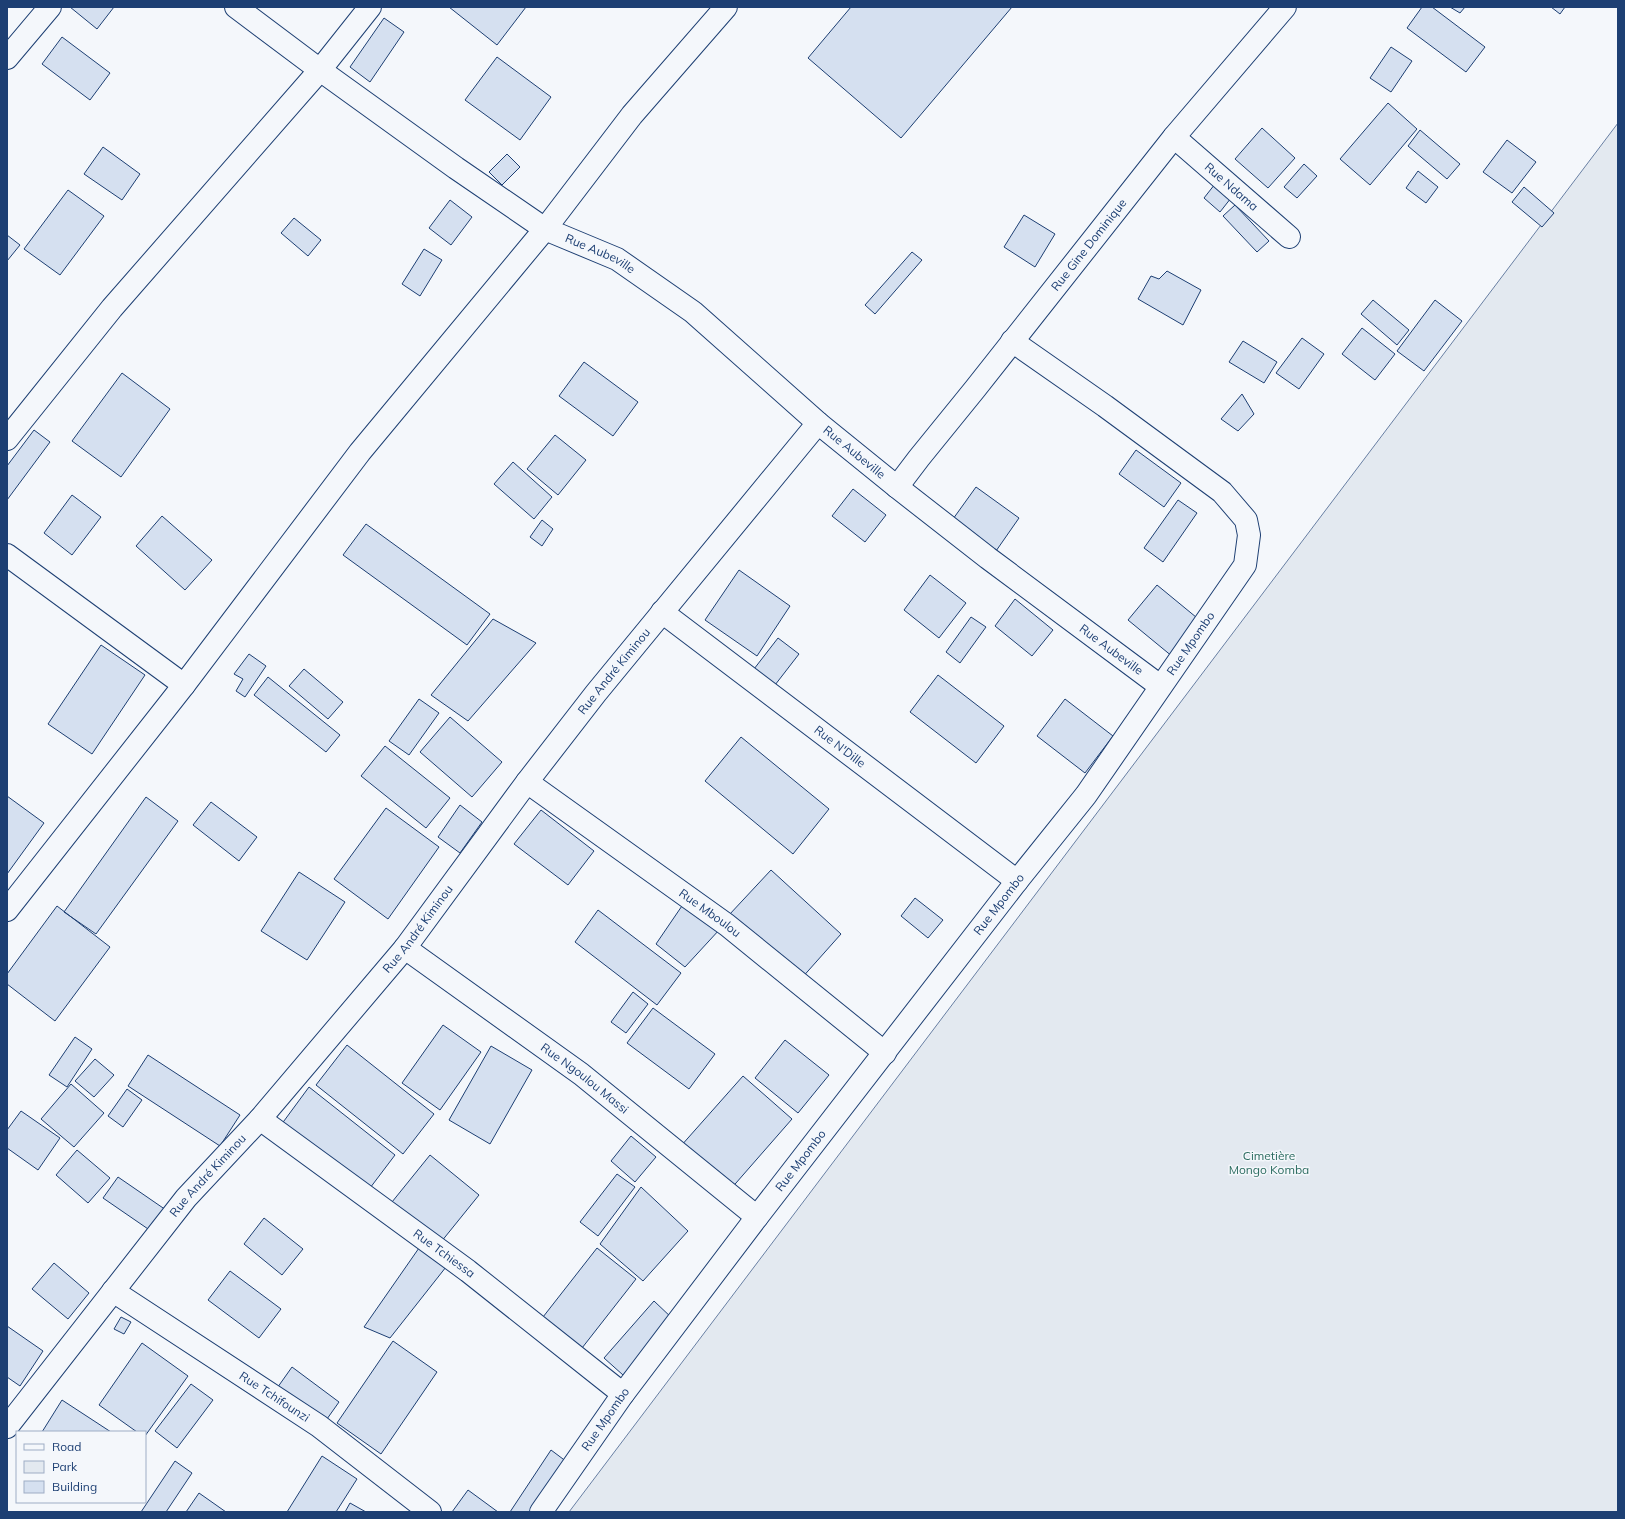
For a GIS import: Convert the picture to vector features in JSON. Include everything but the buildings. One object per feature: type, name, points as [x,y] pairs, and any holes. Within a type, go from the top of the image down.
[{"type":"street","points":[[7,58],[50,7]]},
{"type":"street","name":"Rue Aubeville","points":[[236,7],[320,70],[456,168],[545,229],[617,259],[687,308],[818,423],[897,488],[1160,686]]},
{"type":"street","points":[[7,439],[112,308],[320,70],[370,7]]},
{"type":"street","points":[[7,910],[184,685],[360,452],[545,229],[632,115],[726,7]]},
{"type":"street","name":"Rue Gine Dominique","points":[[897,488],[919,458],[967,400],[1174,137],[1285,7]]},
{"type":"street","name":"Rue Ndama","points":[[1174,137],[1289,237]]},
{"type":"street","name":"Rue Mpombo","points":[[542,1512],[623,1394],[757,1217],[1017,881],[1086,795],[1245,565],[1249,535],[1246,520],[1222,492],[1105,406],[1012,341]]},
{"type":"street","name":"Rue André Kiminou","points":[[7,1427],[186,1198],[260,1119],[405,948],[527,782],[662,612],[818,423]]},
{"type":"street","points":[[7,555],[184,685]]},
{"type":"street","name":"Rue N'Dille","points":[[662,612],[1017,881]]},
{"type":"street","name":"Rue Mboulou","points":[[527,782],[727,925],[885,1053]]},
{"type":"street","name":"Rue Ngoulou Massi","points":[[405,948],[581,1074],[757,1217]]},
{"type":"street","name":"Rue Tchiessa","points":[[260,1119],[468,1270],[623,1394]]},
{"type":"street","name":"Rue Tchifounzi","points":[[113,1291],[319,1426],[430,1512]]},
{"type":"green space","name":"Cimetière Mongo Komba","points":[[1618,123],[1618,1512],[569,1512]]}]
